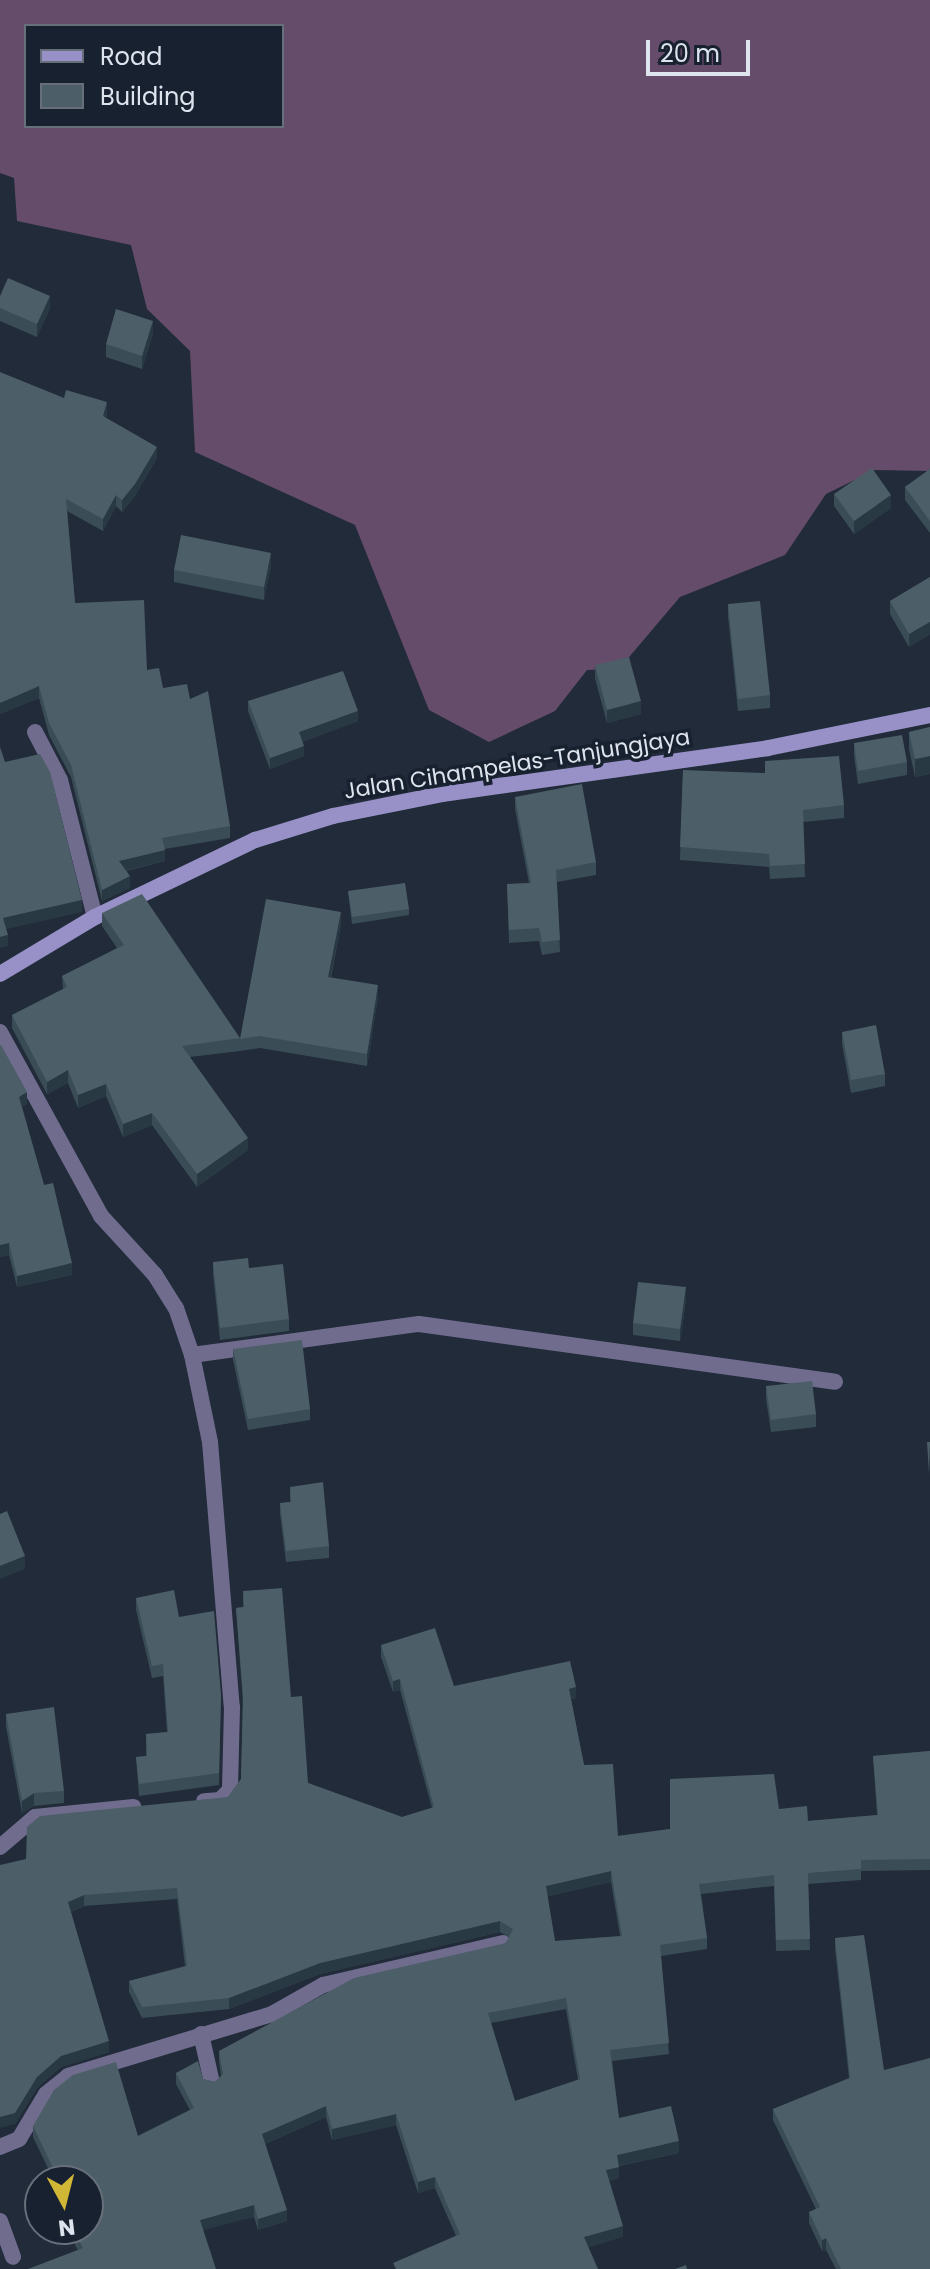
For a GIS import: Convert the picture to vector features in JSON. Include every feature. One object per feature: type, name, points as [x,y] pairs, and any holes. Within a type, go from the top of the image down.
[{"type":"main road","name":"Jalan Cihampelas-Tanjungjaya","points":[[0,974],[95,917],[255,840],[333,816],[442,794],[768,748],[930,715]]},
{"type":"street","points":[[35,732],[60,780],[95,917]]},
{"type":"street","points":[[0,1032],[101,1216],[155,1275],[176,1308],[192,1355],[210,1442],[232,1707],[230,1790],[220,1800],[189,1802]]},
{"type":"street","points":[[192,1355],[419,1324],[835,1382]]},
{"type":"street","points":[[0,1847],[35,1817],[158,1805]]},
{"type":"street","points":[[0,2147],[19,2139],[46,2094],[68,2076],[272,2014],[323,1985],[503,1943]]},
{"type":"street","points":[[201,2034],[212,2083]]},
{"type":"street","points":[[0,2221],[13,2257]]},
{"type":"shaded area","points":[[0,0],[930,0],[930,471],[875,470],[826,494],[785,555],[680,597],[619,669],[587,670],[555,711],[489,742],[429,710],[355,525],[195,452],[190,351],[147,309],[131,245],[17,221],[14,178],[0,173]]},
{"type":"building","points":[[8,278],[50,296],[37,324],[0,308],[0,296]]},
{"type":"building","points":[[116,309],[153,321],[142,356],[106,344]]},
{"type":"building","points":[[0,372],[64,398],[66,390],[107,402],[103,416],[157,447],[135,484],[122,500],[116,495],[103,519],[66,499],[75,603],[144,600],[147,670],[159,668],[163,688],[187,684],[190,699],[208,691],[230,826],[162,838],[165,850],[119,861],[130,876],[102,890],[71,765],[49,723],[39,686],[0,703]]},
{"type":"building","points":[[872,468],[891,495],[854,521],[834,494]]},
{"type":"building","points":[[930,469],[930,521],[905,487]]},
{"type":"building","points":[[181,535],[271,553],[264,587],[174,570]]},
{"type":"building","points":[[930,577],[930,622],[909,634],[890,601]]},
{"type":"building","points":[[760,601],[770,695],[738,699],[728,604]]},
{"type":"building","points":[[629,657],[641,701],[607,710],[595,665]]},
{"type":"building","points":[[343,671],[358,711],[299,732],[304,746],[270,758],[248,701]]},
{"type":"building","points":[[930,727],[930,756],[915,759],[909,732]]},
{"type":"building","points":[[902,735],[907,762],[858,771],[854,743]]},
{"type":"building","points":[[0,747],[5,762],[40,754],[50,772],[82,900],[3,918],[8,935],[0,937]]},
{"type":"building","points":[[839,756],[844,805],[803,810],[805,864],[770,866],[769,854],[680,847],[683,770],[765,773],[765,761]]},
{"type":"building","points":[[582,784],[596,862],[556,870],[560,940],[542,942],[539,928],[509,930],[507,884],[531,883],[515,797]]},
{"type":"building","points":[[405,883],[409,909],[352,917],[348,891]]},
{"type":"building","points":[[142,894],[240,1038],[182,1046],[248,1138],[197,1174],[152,1113],[123,1124],[106,1084],[78,1095],[68,1070],[47,1082],[12,1015],[67,987],[62,976],[124,945],[102,913]]},
{"type":"building","points":[[266,899],[341,912],[328,977],[378,985],[367,1054],[260,1036],[240,1039]]},
{"type":"building","points":[[876,1025],[885,1074],[851,1080],[842,1032]]},
{"type":"building","points":[[1,1045],[27,1092],[19,1097],[44,1185],[53,1183],[72,1263],[17,1276],[9,1243],[0,1245]]},
{"type":"building","points":[[248,1258],[249,1268],[283,1264],[289,1319],[220,1328],[213,1262]]},
{"type":"building","points":[[638,1282],[686,1287],[680,1329],[633,1323]]},
{"type":"building","points":[[302,1340],[310,1409],[248,1419],[233,1349]]},
{"type":"building","points":[[812,1381],[816,1414],[771,1420],[766,1386]]},
{"type":"building","points":[[927,1442],[930,1442],[929,1474]]},
{"type":"building","points":[[323,1482],[329,1546],[286,1551],[280,1503],[291,1502],[290,1487]]},
{"type":"building","points":[[7,1511],[25,1556],[0,1566],[0,1514]]},
{"type":"building","points":[[282,1588],[291,1697],[302,1696],[308,1783],[402,1817],[434,1807],[400,1679],[393,1681],[381,1645],[435,1628],[454,1686],[570,1661],[576,1687],[569,1689],[584,1765],[613,1764],[618,1836],[670,1829],[670,1779],[774,1774],[779,1809],[807,1806],[808,1821],[878,1815],[873,1756],[930,1751],[930,1859],[861,1860],[861,1869],[808,1873],[810,1939],[776,1940],[774,1875],[699,1884],[707,1938],[660,1945],[669,2043],[610,2050],[619,2118],[671,2106],[679,2141],[617,2155],[619,2167],[606,2170],[623,2226],[584,2237],[598,2269],[396,2269],[393,2263],[460,2234],[435,2177],[418,2182],[396,2114],[332,2129],[326,2106],[262,2134],[287,2210],[258,2219],[254,2205],[200,2220],[216,2269],[28,2269],[83,2248],[81,2245],[104,2245],[104,2165],[51,2165],[33,2126],[54,2090],[73,2075],[116,2062],[138,2136],[194,2108],[176,2073],[198,2061],[203,2079],[215,2082],[223,2074],[219,2051],[354,1978],[506,1943],[513,1929],[500,1921],[320,1963],[229,1998],[142,2007],[129,1981],[187,1966],[177,1888],[84,1895],[68,1902],[109,2041],[61,2056],[37,2077],[15,2113],[0,2117],[0,1865],[26,1859],[27,1827],[40,1816],[228,1797],[241,1779],[243,1695],[236,1608],[244,1607],[243,1591]],"holes":[[[611,1871],[622,1936],[555,1941],[546,1886]],[[566,1998],[580,2079],[515,2101],[488,2013]]]},
{"type":"building","points":[[174,1590],[179,1617],[214,1611],[221,1695],[219,1773],[139,1784],[136,1757],[147,1756],[146,1734],[168,1732],[163,1664],[152,1666],[136,1598]]},
{"type":"building","points":[[54,1707],[64,1791],[34,1793],[22,1801],[6,1714]]},
{"type":"building","points":[[864,1935],[884,2070],[930,2058],[930,2269],[841,2269],[809,2212],[820,2207],[773,2109],[850,2078],[835,1938]]}]
